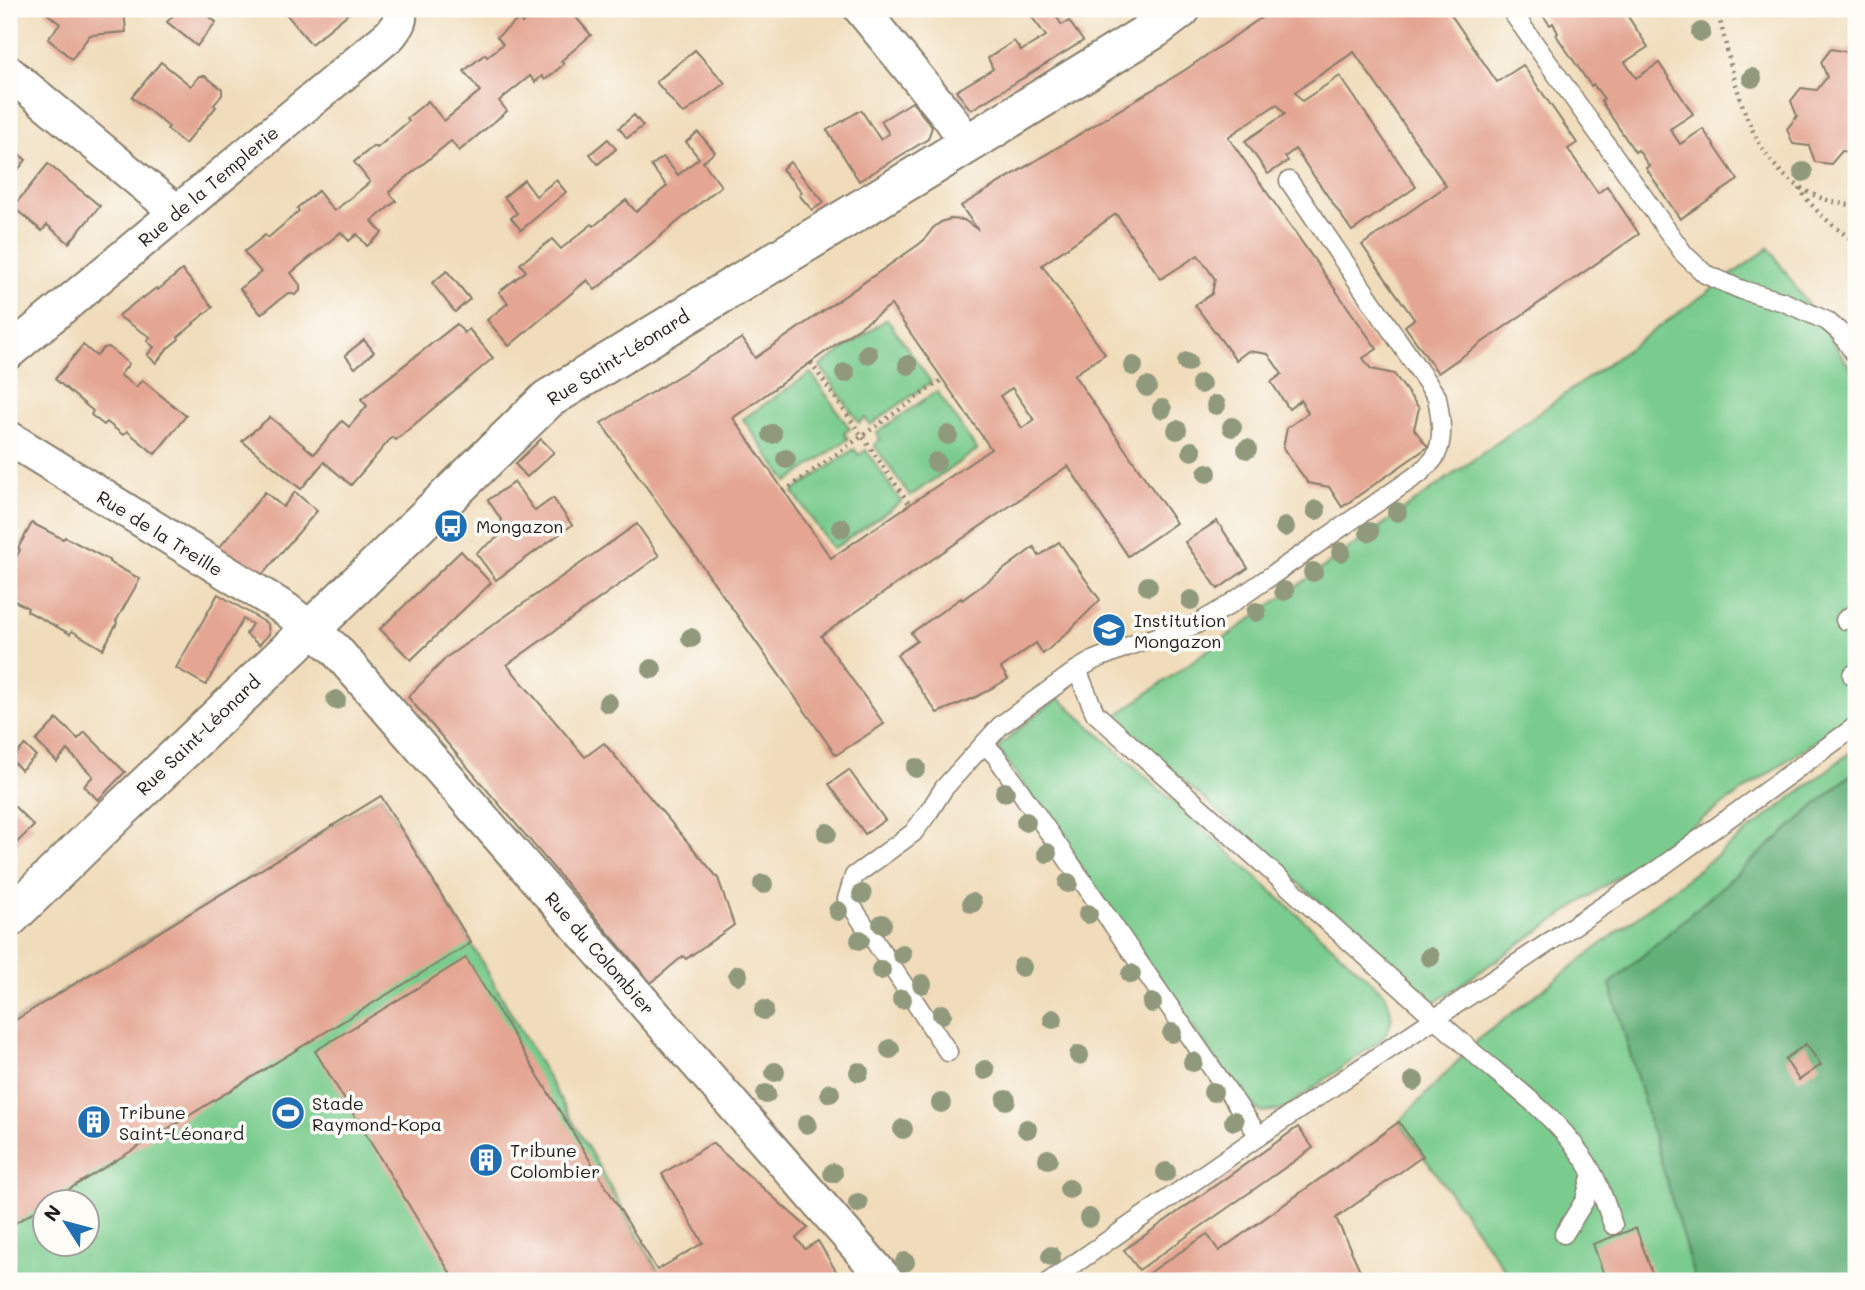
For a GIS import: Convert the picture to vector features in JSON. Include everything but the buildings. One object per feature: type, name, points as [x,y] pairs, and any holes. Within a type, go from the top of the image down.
[{"type":"street","points":[[860,9],[950,118],[967,145]]},
{"type":"street","name":"Rue Saint-Léonard","points":[[9,918],[548,399],[967,145],[1156,28],[1181,9]]},
{"type":"street","name":"Rue de la Templerie","points":[[9,352],[390,35],[399,24],[400,12]]},
{"type":"street","points":[[9,73],[177,212]]},
{"type":"street","name":"Rue de la Treille","points":[[9,438],[287,610],[311,628]]},
{"type":"street","name":"Rue du Colombier","points":[[311,628],[335,649],[887,1281]]},
{"type":"lane","points":[[1510,9],[1684,254],[1705,274],[1742,290],[1784,302],[1827,321],[1841,333],[1856,356]]},
{"type":"lane","points":[[948,1052],[847,899],[854,876],[913,833],[944,788],[1001,725],[1077,670],[1134,644],[1195,625],[1420,473],[1436,456],[1441,418],[1437,397],[1289,181]]},
{"type":"lane","points":[[1077,670],[1095,713],[1271,866],[1434,1017],[1563,1131],[1584,1157],[1613,1225]]},
{"type":"lane","points":[[1049,1281],[1434,1017],[1657,870],[1856,726]]},
{"type":"lane","points":[[984,744],[996,755],[1259,1136]]},
{"type":"lane","points":[[1564,1234],[1585,1200],[1592,1173]]},
{"type":"path","points":[[1665,9],[1686,9]]},
{"type":"path","points":[[1717,9],[1735,83],[1756,139],[1779,170],[1798,186],[1820,198],[1856,206]]},
{"type":"path","points":[[1798,186],[1821,216],[1856,243]]},
{"type":"path","points":[[811,363],[910,505]]},
{"type":"path","points":[[784,491],[943,379]]},
{"type":"green space","points":[[1769,248],[1856,376],[1856,713],[1434,1003],[1273,863],[1113,718]]},
{"type":"green space","points":[[887,319],[931,382],[870,425],[865,418],[859,423],[820,366]]},
{"type":"green space","points":[[811,373],[850,429],[844,433],[848,439],[787,482],[743,419]]},
{"type":"green space","points":[[937,391],[977,450],[910,496],[874,445],[880,440],[876,433]]},
{"type":"green space","points":[[854,449],[859,455],[866,450],[901,502],[833,549],[793,492]]},
{"type":"green space","points":[[1059,698],[1385,994],[1391,1020],[1388,1031],[1378,1042],[1282,1110],[1262,1112],[1246,1103],[998,748]]},
{"type":"green space","points":[[1856,748],[1856,1281],[1513,1281],[1399,1122],[1481,1037]]},
{"type":"green space","points":[[1856,770],[1856,1281],[1693,1281],[1610,984]]},
{"type":"green space","name":"Stade Raymond-Kopa","points":[[381,796],[471,943],[664,1281],[9,1281],[9,1024]]},
{"type":"place","name":"Mongazon","points":[[451,526]]},
{"type":"place","name":"Institution Mongazon","points":[[1109,630]]},
{"type":"place","name":"Stade Raymond-Kopa","points":[[288,1113]]},
{"type":"place","name":"Tribune Saint-Léonard","points":[[94,1122]]},
{"type":"place","name":"Tribune Colombier","points":[[486,1160]]}]
